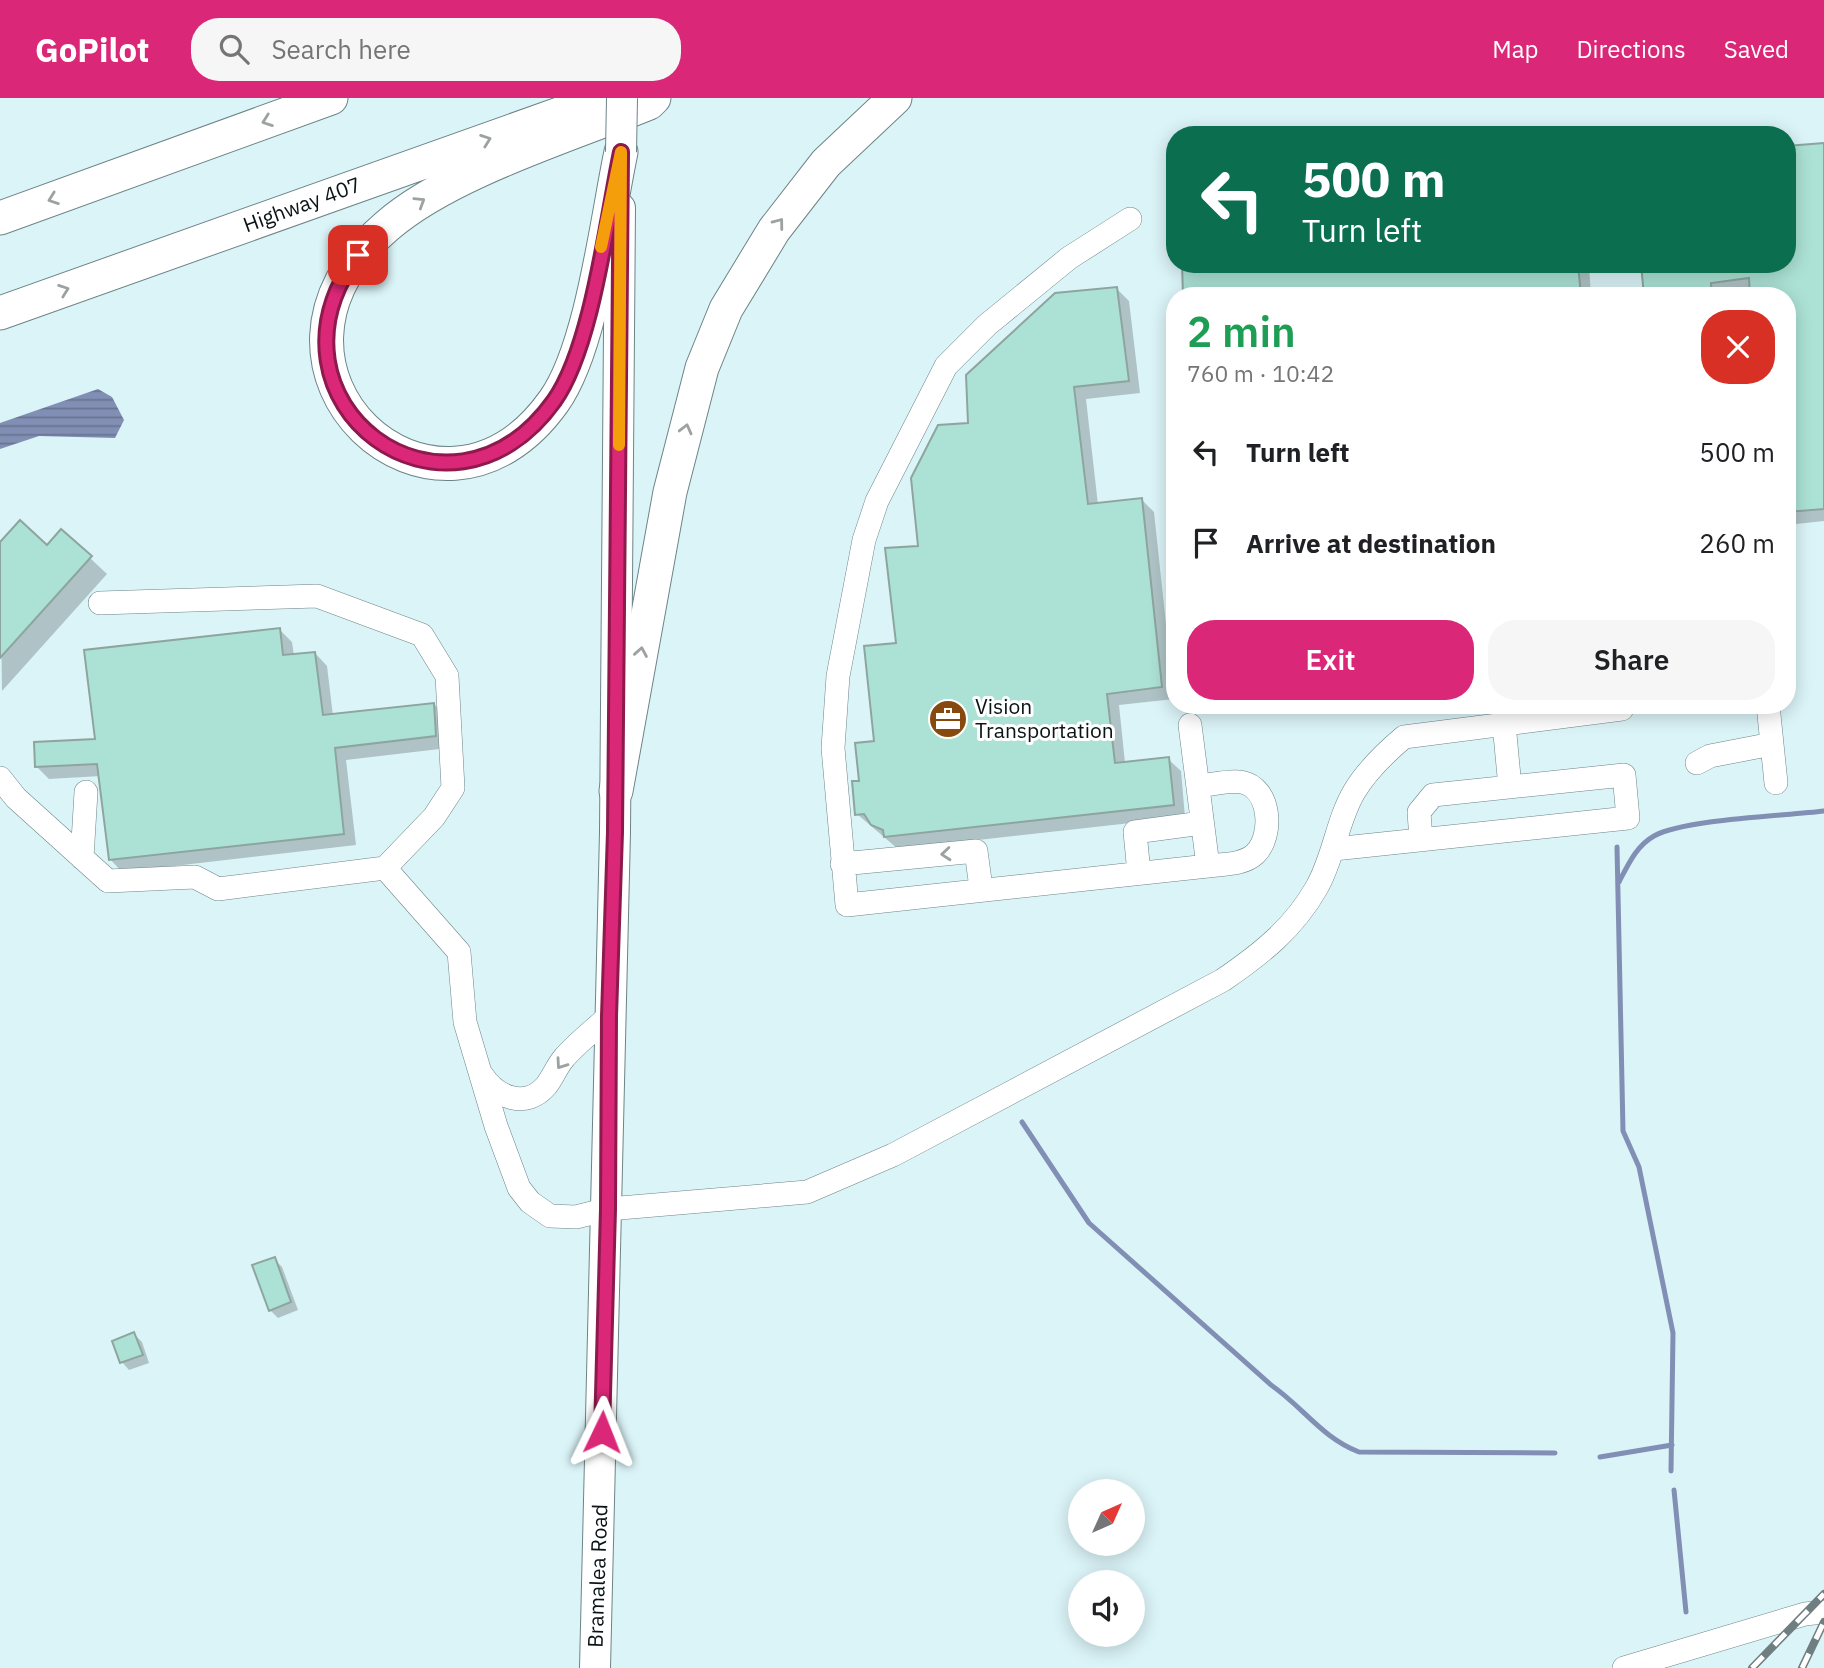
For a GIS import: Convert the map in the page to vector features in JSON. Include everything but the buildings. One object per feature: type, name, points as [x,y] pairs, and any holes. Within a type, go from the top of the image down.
[{"type":"highway","points":[[0,218],[331,98]]},
{"type":"highway","name":"Highway 407","points":[[0,313],[604,98]]},
{"type":"highway","points":[[621,152],[590,302],[572,364],[555,400],[534,425],[500,450],[478,459],[450,463],[430,463],[395,452],[374,438],[352,416],[335,391],[326,349],[331,305],[358,255],[389,224],[430,196],[490,167],[649,103],[654,98]]},
{"type":"highway","points":[[616,791],[670,492],[702,368],[726,309],[774,230],[827,163],[895,98]]},
{"type":"main road","name":"Bramalea Road","points":[[595,1668],[616,791],[622,98]]},
{"type":"lane","points":[[1130,219],[1069,258],[987,326],[947,366],[877,501],[864,540],[838,676],[833,748],[846,905],[981,888],[1208,866],[1236,862],[1256,853],[1264,840],[1266,819],[1264,800],[1256,789],[1242,782],[1198,786]]},
{"type":"lane","points":[[0,778],[16,798],[108,881],[195,877],[218,889],[385,868],[434,817],[453,788],[447,677],[422,635],[317,596],[100,603]]},
{"type":"lane","points":[[385,868],[459,952],[465,1023],[519,1188],[530,1202],[550,1216],[576,1217],[608,1209],[807,1192],[892,1155],[1223,980],[1254,960],[1273,944],[1300,913],[1318,886],[1353,794],[1382,756],[1404,737],[1583,714]]},
{"type":"lane","points":[[1769,714],[1776,783]]},
{"type":"lane","points":[[1504,724],[1510,787]]},
{"type":"lane","points":[[1191,725],[1208,866]]},
{"type":"lane","points":[[1697,763],[1710,756],[1772,744]]},
{"type":"lane","points":[[1334,849],[1421,840],[1629,818],[1624,775],[1433,796],[1419,813],[1421,840]]},
{"type":"lane","points":[[82,858],[86,792]]},
{"type":"lane","points":[[1139,873],[1135,832],[1202,823]]},
{"type":"lane","points":[[842,864],[976,851],[981,888]]},
{"type":"lane","points":[[478,1067],[491,1087],[500,1095],[512,1099],[536,1095],[545,1087],[563,1059],[609,1016]]},
{"type":"lane","points":[[1624,1668],[1805,1614],[1824,1612]]},
{"type":"water","points":[[98,389],[112,397],[124,420],[115,438],[39,436],[0,449],[0,423]]},
{"type":"waterway","points":[[1619,882],[1642,845],[1669,830],[1711,822],[1824,811]]},
{"type":"waterway","points":[[1617,847],[1623,1131],[1639,1167],[1673,1333],[1671,1471]]},
{"type":"waterway","points":[[1022,1122],[1089,1223],[1334,1439],[1359,1452],[1555,1453]]},
{"type":"waterway","points":[[1600,1457],[1672,1445]]},
{"type":"waterway","points":[[1674,1490],[1686,1612]]},
{"type":"railway","points":[[1752,1668],[1824,1594]]},
{"type":"railway","points":[[1802,1668],[1824,1622]]},
{"type":"slow traffic","points":[[601,247],[621,152],[619,445]]},
{"type":"place","name":"Vision Transportation","points":[[948,719]]},
{"type":"route","points":[[358,255],[347,270],[331,305],[327,328],[326,349],[335,391],[361,426],[395,452],[430,463],[478,459],[500,450],[534,425],[555,400],[565,380],[582,335],[621,152],[615,832],[602,1432]]}]
